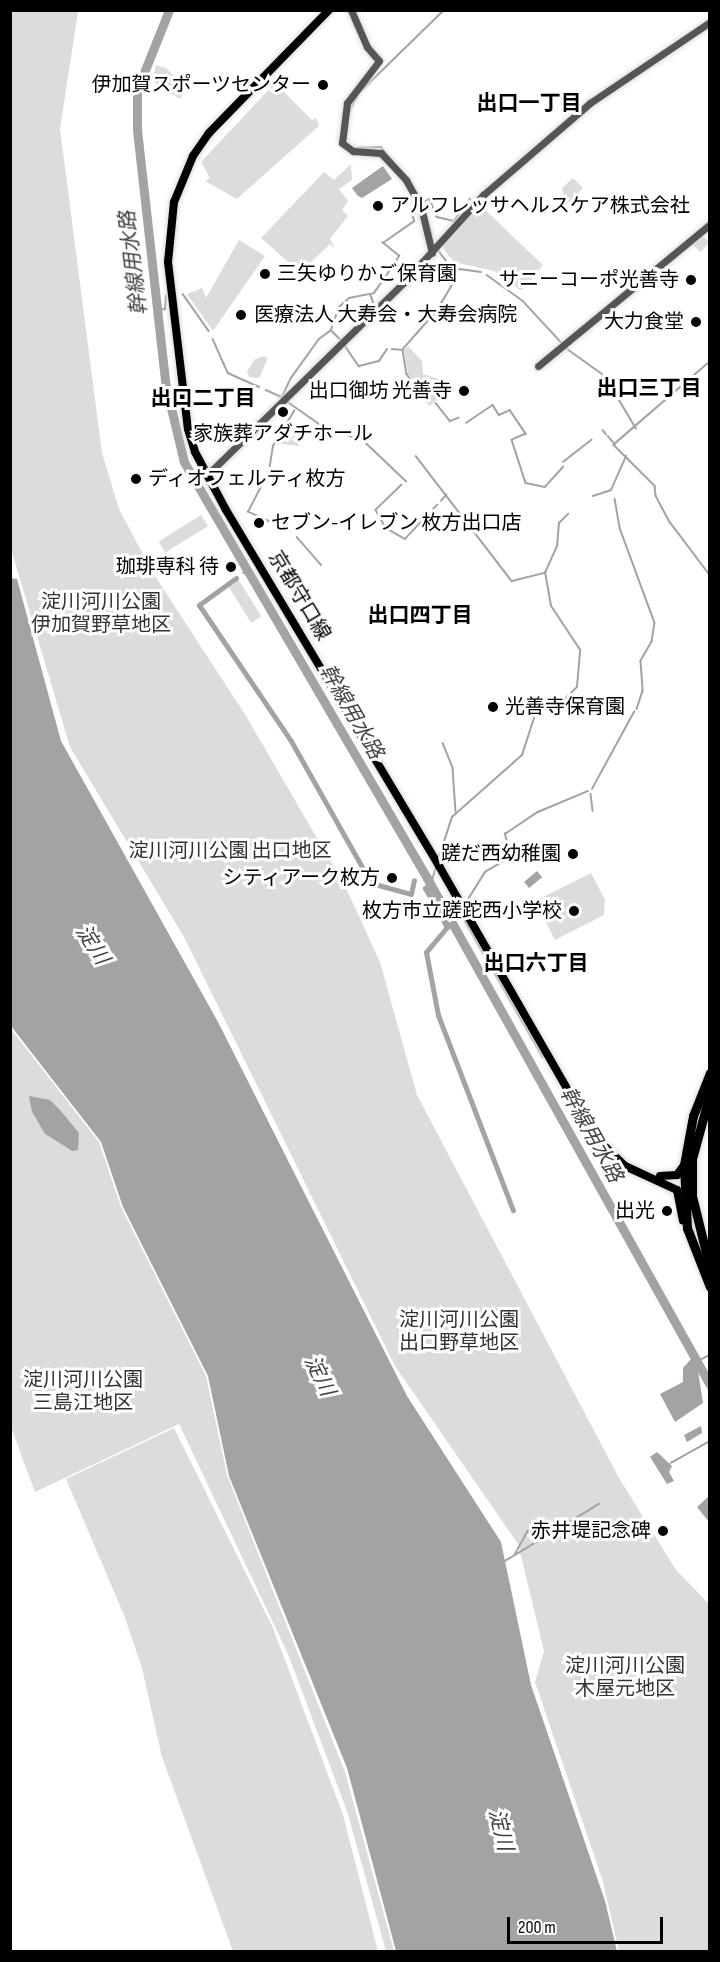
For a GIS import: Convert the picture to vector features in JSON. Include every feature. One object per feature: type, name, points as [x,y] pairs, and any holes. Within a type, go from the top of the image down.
[{"type":"highway","points":[[710,1073],[693,1116],[684,1165],[687,1228],[710,1287]]},
{"type":"highway","points":[[710,1093],[699,1122],[692,1178],[695,1219],[710,1269]]},
{"type":"main road","name":"京都守口線","points":[[329,10],[209,133],[193,156],[174,202],[169,242],[172,313],[188,429],[207,475],[595,1137],[614,1158],[677,1190],[687,1228]]},
{"type":"main road","name":"京都守口線","points":[[644,1175],[668,1178],[677,1175],[684,1165]]},
{"type":"street","points":[[351,10],[367,47],[379,61],[347,103],[342,142],[353,151],[381,153],[406,180],[421,207],[435,249]]},
{"type":"street","points":[[207,475],[435,249],[477,201],[590,103],[710,22]]},
{"type":"street","points":[[538,366],[710,224]]},
{"type":"green space","points":[[10,11],[78,11],[60,129],[102,453],[119,509],[153,573],[246,716],[346,888],[380,962],[417,1095],[619,1478],[676,1570],[709,1604],[709,1951],[619,1951],[603,1882],[535,1682],[544,1651],[518,1544],[395,1366],[184,937],[70,747],[11,549]]},
{"type":"green space","points":[[156,65],[166,68],[186,89],[180,99],[152,81]]},
{"type":"green space","points":[[275,83],[312,120],[316,118],[319,126],[237,199],[205,181],[210,178],[201,162]]},
{"type":"green space","points":[[351,164],[352,180],[339,189],[348,201],[342,210],[348,216],[330,239],[335,249],[330,244],[304,269],[308,275],[305,277],[261,238],[324,172],[334,180]]},
{"type":"green space","points":[[573,178],[583,188],[566,205],[562,188]]},
{"type":"green space","points":[[479,204],[543,265],[525,288],[520,290],[494,271],[454,262],[445,251],[442,244]]},
{"type":"green space","points":[[701,235],[709,242],[701,252],[692,245]]},
{"type":"green space","points":[[239,240],[265,256],[213,331],[187,294],[202,288],[206,298]]},
{"type":"green space","points":[[408,346],[422,361],[423,374],[442,380],[447,393],[429,406],[408,374],[404,350]]},
{"type":"green space","points":[[263,356],[268,358],[259,378],[249,377],[247,372],[254,360]]},
{"type":"green space","points":[[284,432],[303,440],[298,446],[276,443]]},
{"type":"green space","points":[[201,515],[208,526],[165,553],[159,541]]},
{"type":"green space","points":[[238,579],[261,616],[251,623],[228,585]]},
{"type":"green space","points":[[591,873],[605,900],[604,915],[555,940],[535,901]]},
{"type":"green space","name":"淀川河川公園 三島江地区","points":[[11,1029],[99,1142],[121,1207],[206,1376],[227,1475],[345,1772],[394,1951],[386,1951],[347,1811],[288,1654],[179,1424],[35,1492],[11,1427]],"holes":[[[32,1112],[72,1151],[45,1134]]]},
{"type":"green space","points":[[174,1428],[273,1628],[343,1815],[378,1951],[233,1951],[162,1757],[142,1668],[124,1615],[66,1479]]},
{"type":"water","points":[[383,166],[392,179],[362,198],[358,196],[352,188]]},
{"type":"water","name":"淀川","points":[[11,578],[17,579],[61,741],[218,1022],[407,1396],[501,1542],[531,1685],[605,1901],[617,1951],[396,1951],[347,1768],[229,1476],[208,1376],[123,1207],[101,1142],[11,1026]]},
{"type":"water","points":[[537,871],[542,877],[529,888],[524,882]]},
{"type":"water","points":[[29,1096],[50,1100],[60,1110],[79,1133],[78,1150],[72,1151],[45,1134],[32,1112]]},
{"type":"water","points":[[691,1359],[698,1371],[703,1403],[675,1422],[660,1394],[683,1382],[683,1368]]},
{"type":"water","points":[[701,1426],[702,1433],[687,1442],[684,1435]]},
{"type":"water","points":[[657,1452],[672,1466],[669,1472],[674,1481],[667,1484],[650,1457]]},
{"type":"water","points":[[708,1497],[709,1499],[709,1522],[697,1507]]},
{"type":"waterway","name":"幹線用水路","points":[[169,10],[137,90],[137,130],[166,387],[184,462],[427,878],[710,1385]]},
{"type":"waterway","points":[[349,112],[359,93],[444,10]]},
{"type":"waterway","points":[[355,148],[381,147],[394,162]]},
{"type":"waterway","points":[[405,174],[423,202],[434,243]]},
{"type":"waterway","points":[[422,203],[430,199],[437,217],[454,221],[470,199]]},
{"type":"waterway","points":[[331,330],[339,307],[349,298],[374,293],[393,266],[399,256],[383,243],[414,221],[411,210],[418,205]]},
{"type":"waterway","points":[[438,250],[452,268],[481,272]]},
{"type":"waterway","points":[[454,280],[458,270]]},
{"type":"waterway","points":[[487,275],[523,301],[561,342]]},
{"type":"waterway","points":[[434,315],[453,283]]},
{"type":"waterway","points":[[183,294],[209,331]]},
{"type":"waterway","points":[[371,295],[375,307]]},
{"type":"waterway","points":[[157,310],[165,309],[166,296]]},
{"type":"waterway","points":[[403,349],[432,316]]},
{"type":"waterway","points":[[266,390],[282,397],[291,378],[319,339],[330,331]]},
{"type":"waterway","points":[[332,331],[341,340]]},
{"type":"waterway","points":[[213,339],[228,373],[259,387]]},
{"type":"waterway","points":[[344,344],[359,366],[379,361],[387,349]]},
{"type":"waterway","points":[[566,348],[605,376],[636,428]]},
{"type":"waterway","points":[[392,349],[403,350],[407,374],[422,398]]},
{"type":"waterway","points":[[710,362],[614,445],[655,486],[656,496],[670,522],[710,575]]},
{"type":"waterway","points":[[288,402],[318,423],[365,442],[406,481]]},
{"type":"waterway","points":[[436,403],[450,421],[458,418]]},
{"type":"waterway","points":[[466,423],[493,405],[499,415],[510,410],[526,434],[512,440],[526,483],[545,487],[563,467]]},
{"type":"waterway","points":[[290,531],[248,512],[269,471],[273,446],[294,411]]},
{"type":"waterway","points":[[603,430],[606,434]]},
{"type":"waterway","points":[[608,436],[615,444]]},
{"type":"waterway","points":[[563,462],[591,440]]},
{"type":"waterway","points":[[416,456],[512,581],[544,573]]},
{"type":"waterway","points":[[593,496],[611,490],[626,456]]},
{"type":"waterway","points":[[402,485],[376,510],[386,528],[405,539],[437,505]]},
{"type":"waterway","points":[[441,501],[446,495]]},
{"type":"waterway","points":[[615,499],[620,528],[655,623],[652,642],[641,661],[643,691],[637,709]]},
{"type":"waterway","points":[[439,857],[452,817],[522,755],[537,709],[564,700],[577,687],[580,650],[551,606],[545,573],[557,546],[559,523],[568,514]]},
{"type":"waterway","points":[[297,537],[321,565]]},
{"type":"waterway","points":[[236,578],[199,605],[291,741],[371,883],[411,894],[414,880]]},
{"type":"waterway","points":[[592,789],[634,712]]},
{"type":"waterway","points":[[443,743],[453,768],[456,812]]},
{"type":"waterway","points":[[467,901],[485,872],[511,857],[505,834],[538,812],[588,791]]},
{"type":"waterway","points":[[591,794],[593,811]]},
{"type":"waterway","points":[[431,884],[436,867]]},
{"type":"waterway","points":[[431,884],[425,888],[447,927],[426,952],[438,1015],[513,1210]]},
{"type":"waterway","points":[[457,907],[543,1057]]},
{"type":"waterway","points":[[692,1364],[710,1355]]},
{"type":"waterway","points":[[671,1463],[710,1441]]},
{"type":"waterway","points":[[505,1561],[599,1504]]},
{"type":"waterway","points":[[10,1505],[10,1514]]},
{"type":"waterway","points":[[515,1554],[528,1531]]},
{"type":"place","name":"伊加賀スポーツセンター","points":[[323,85]]},
{"type":"place","name":"アルフレッサヘルスケア株式会社","points":[[378,206]]},
{"type":"place","name":"三矢ゆりかご保育園","points":[[265,274]]},
{"type":"place","name":"サニーコーポ光善寺","points":[[691,280]]},
{"type":"place","name":"医療法人 大寿会・大寿会病院","points":[[241,315]]},
{"type":"place","name":"大力食堂","points":[[696,322]]},
{"type":"place","name":"出口御坊 光善寺","points":[[464,391]]},
{"type":"place","name":"家族葬アダチホール","points":[[283,412]]},
{"type":"place","name":"ディオフェルティ枚方","points":[[136,479]]},
{"type":"place","name":"セブン-イレブン 枚方出口店","points":[[259,523]]},
{"type":"place","name":"珈琲専科 待","points":[[231,567]]},
{"type":"place","name":"光善寺保育園","points":[[493,707]]},
{"type":"place","name":"蹉だ西幼稚園","points":[[573,854]]},
{"type":"place","name":"シティアーク枚方","points":[[392,878]]},
{"type":"place","name":"枚方市立蹉跎西小学校","points":[[574,911]]},
{"type":"place","name":"出光","points":[[667,1211]]},
{"type":"place","name":"赤井堤記念碑","points":[[663,1531]]},
{"type":"district","name":"出口一丁目","points":[[529,104]]},
{"type":"district","name":"出口三丁目","points":[[649,389]]},
{"type":"district","name":"出口二丁目","points":[[203,399]]},
{"type":"district","name":"出口四丁目","points":[[420,616]]},
{"type":"district","name":"出口六丁目","points":[[536,964]]},
{"type":"park label","name":"淀川河川公園 伊加賀野草地区","points":[[101,614]]},
{"type":"park label","name":"淀川河川公園 出口地区","points":[[230,851]]},
{"type":"park label","name":"淀川河川公園 出口野草地区","points":[[459,1332]]},
{"type":"park label","name":"淀川河川公園 木屋元地区","points":[[625,1678]]}]
